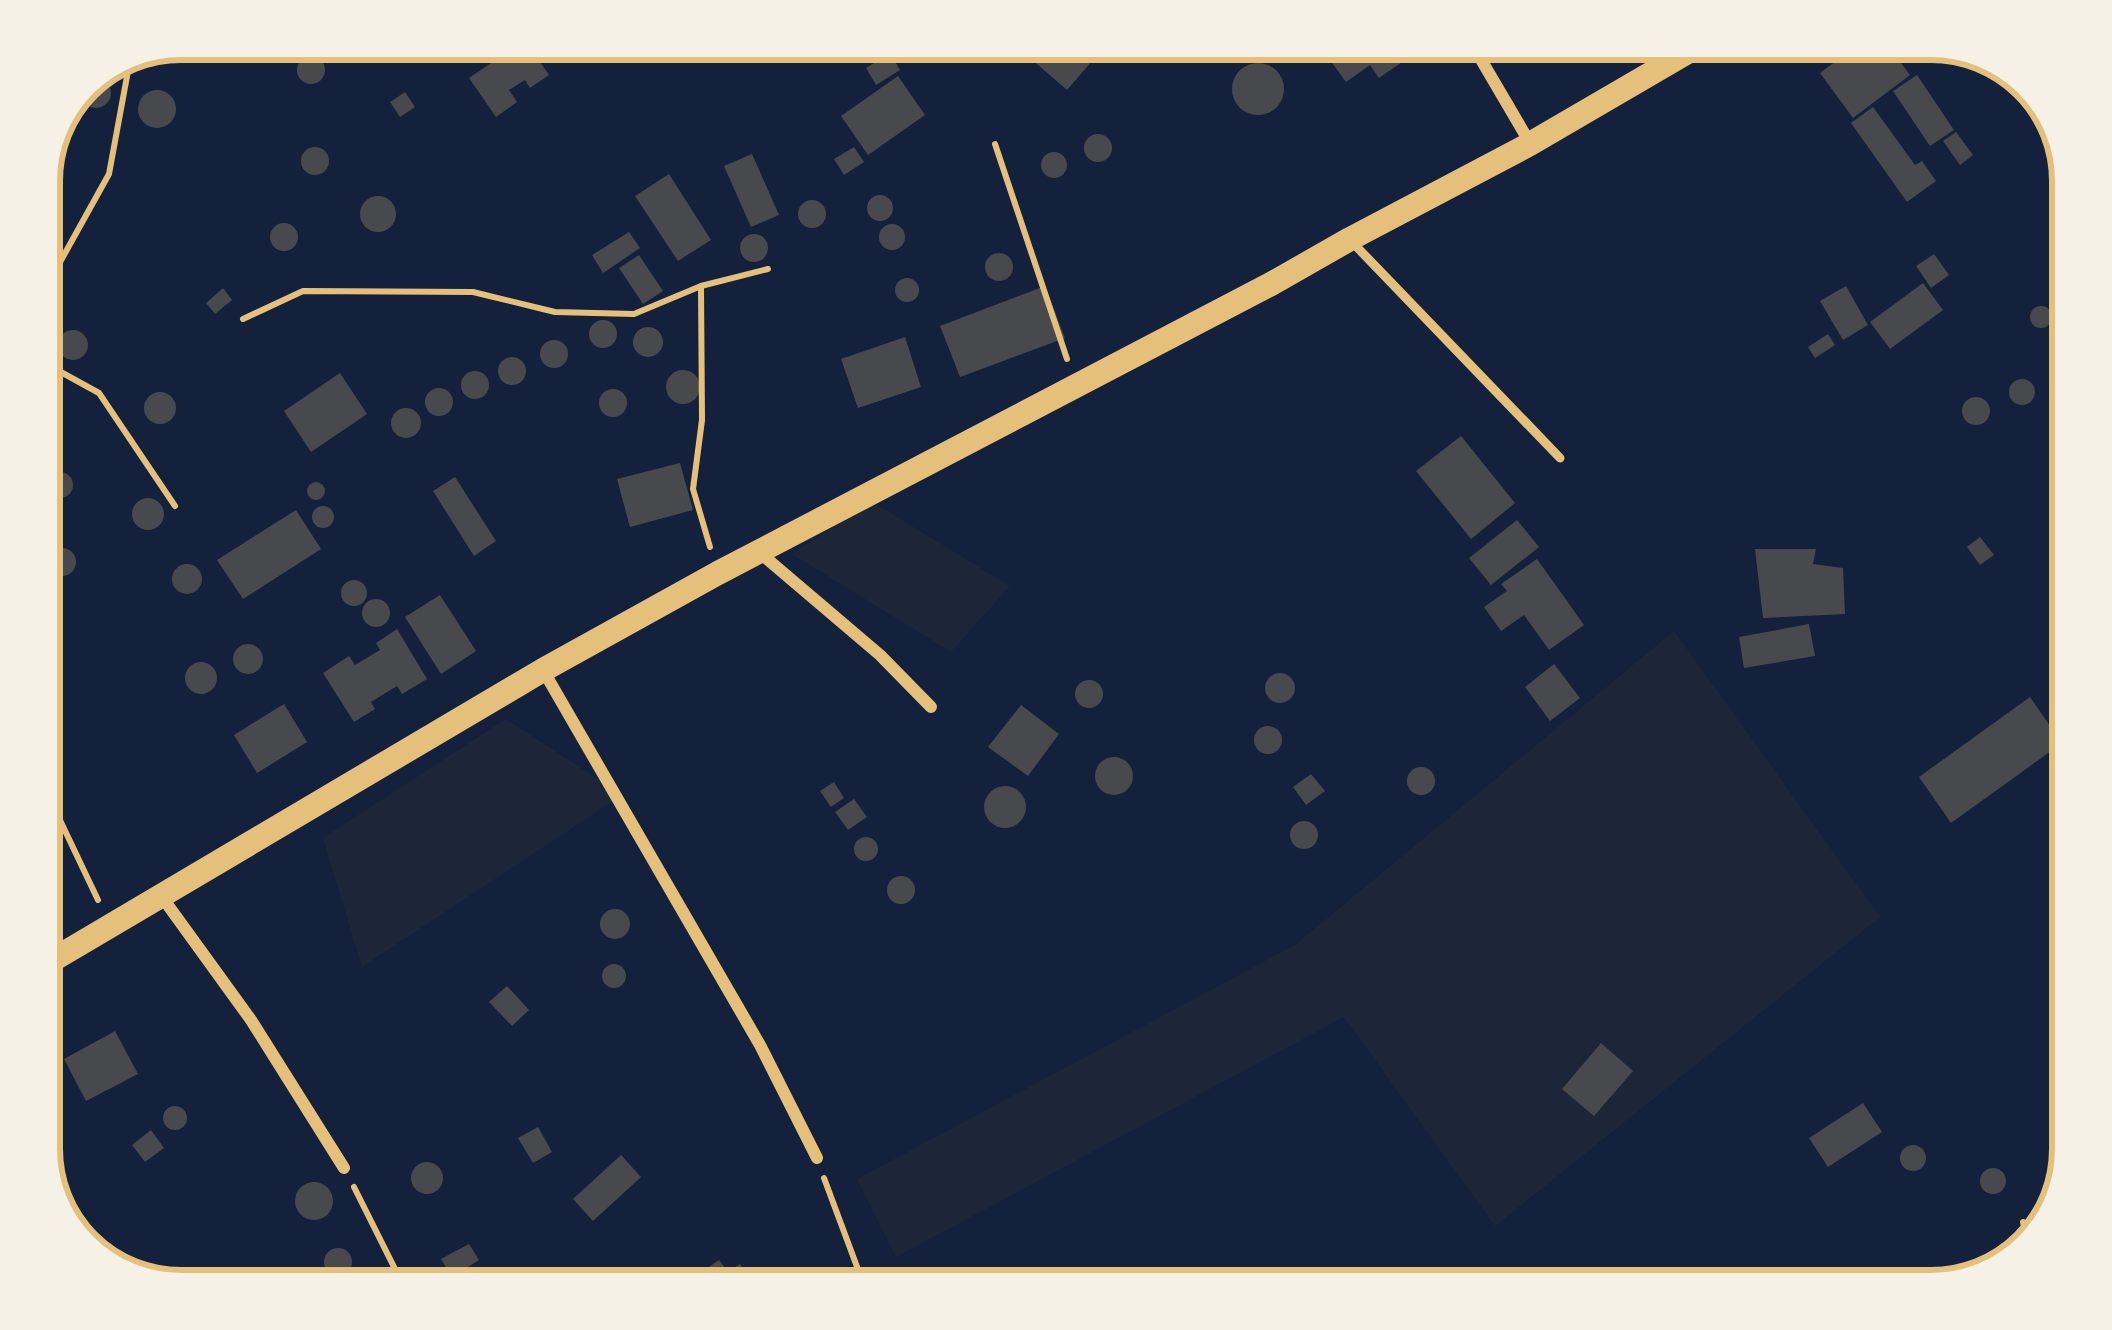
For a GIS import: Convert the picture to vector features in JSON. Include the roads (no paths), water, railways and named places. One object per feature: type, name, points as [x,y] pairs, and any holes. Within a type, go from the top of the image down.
[{"type":"main road","points":[[60,955],[543,670],[758,551],[1271,284],[1674,60]]},
{"type":"street","points":[[1481,60],[1530,144]]},
{"type":"street","points":[[758,551],[880,655],[931,707]]},
{"type":"street","points":[[543,670],[760,1045],[817,1158]]},
{"type":"street","points":[[161,896],[250,1020],[344,1168]]},
{"type":"lane","points":[[1350,239],[1560,458]]}]
